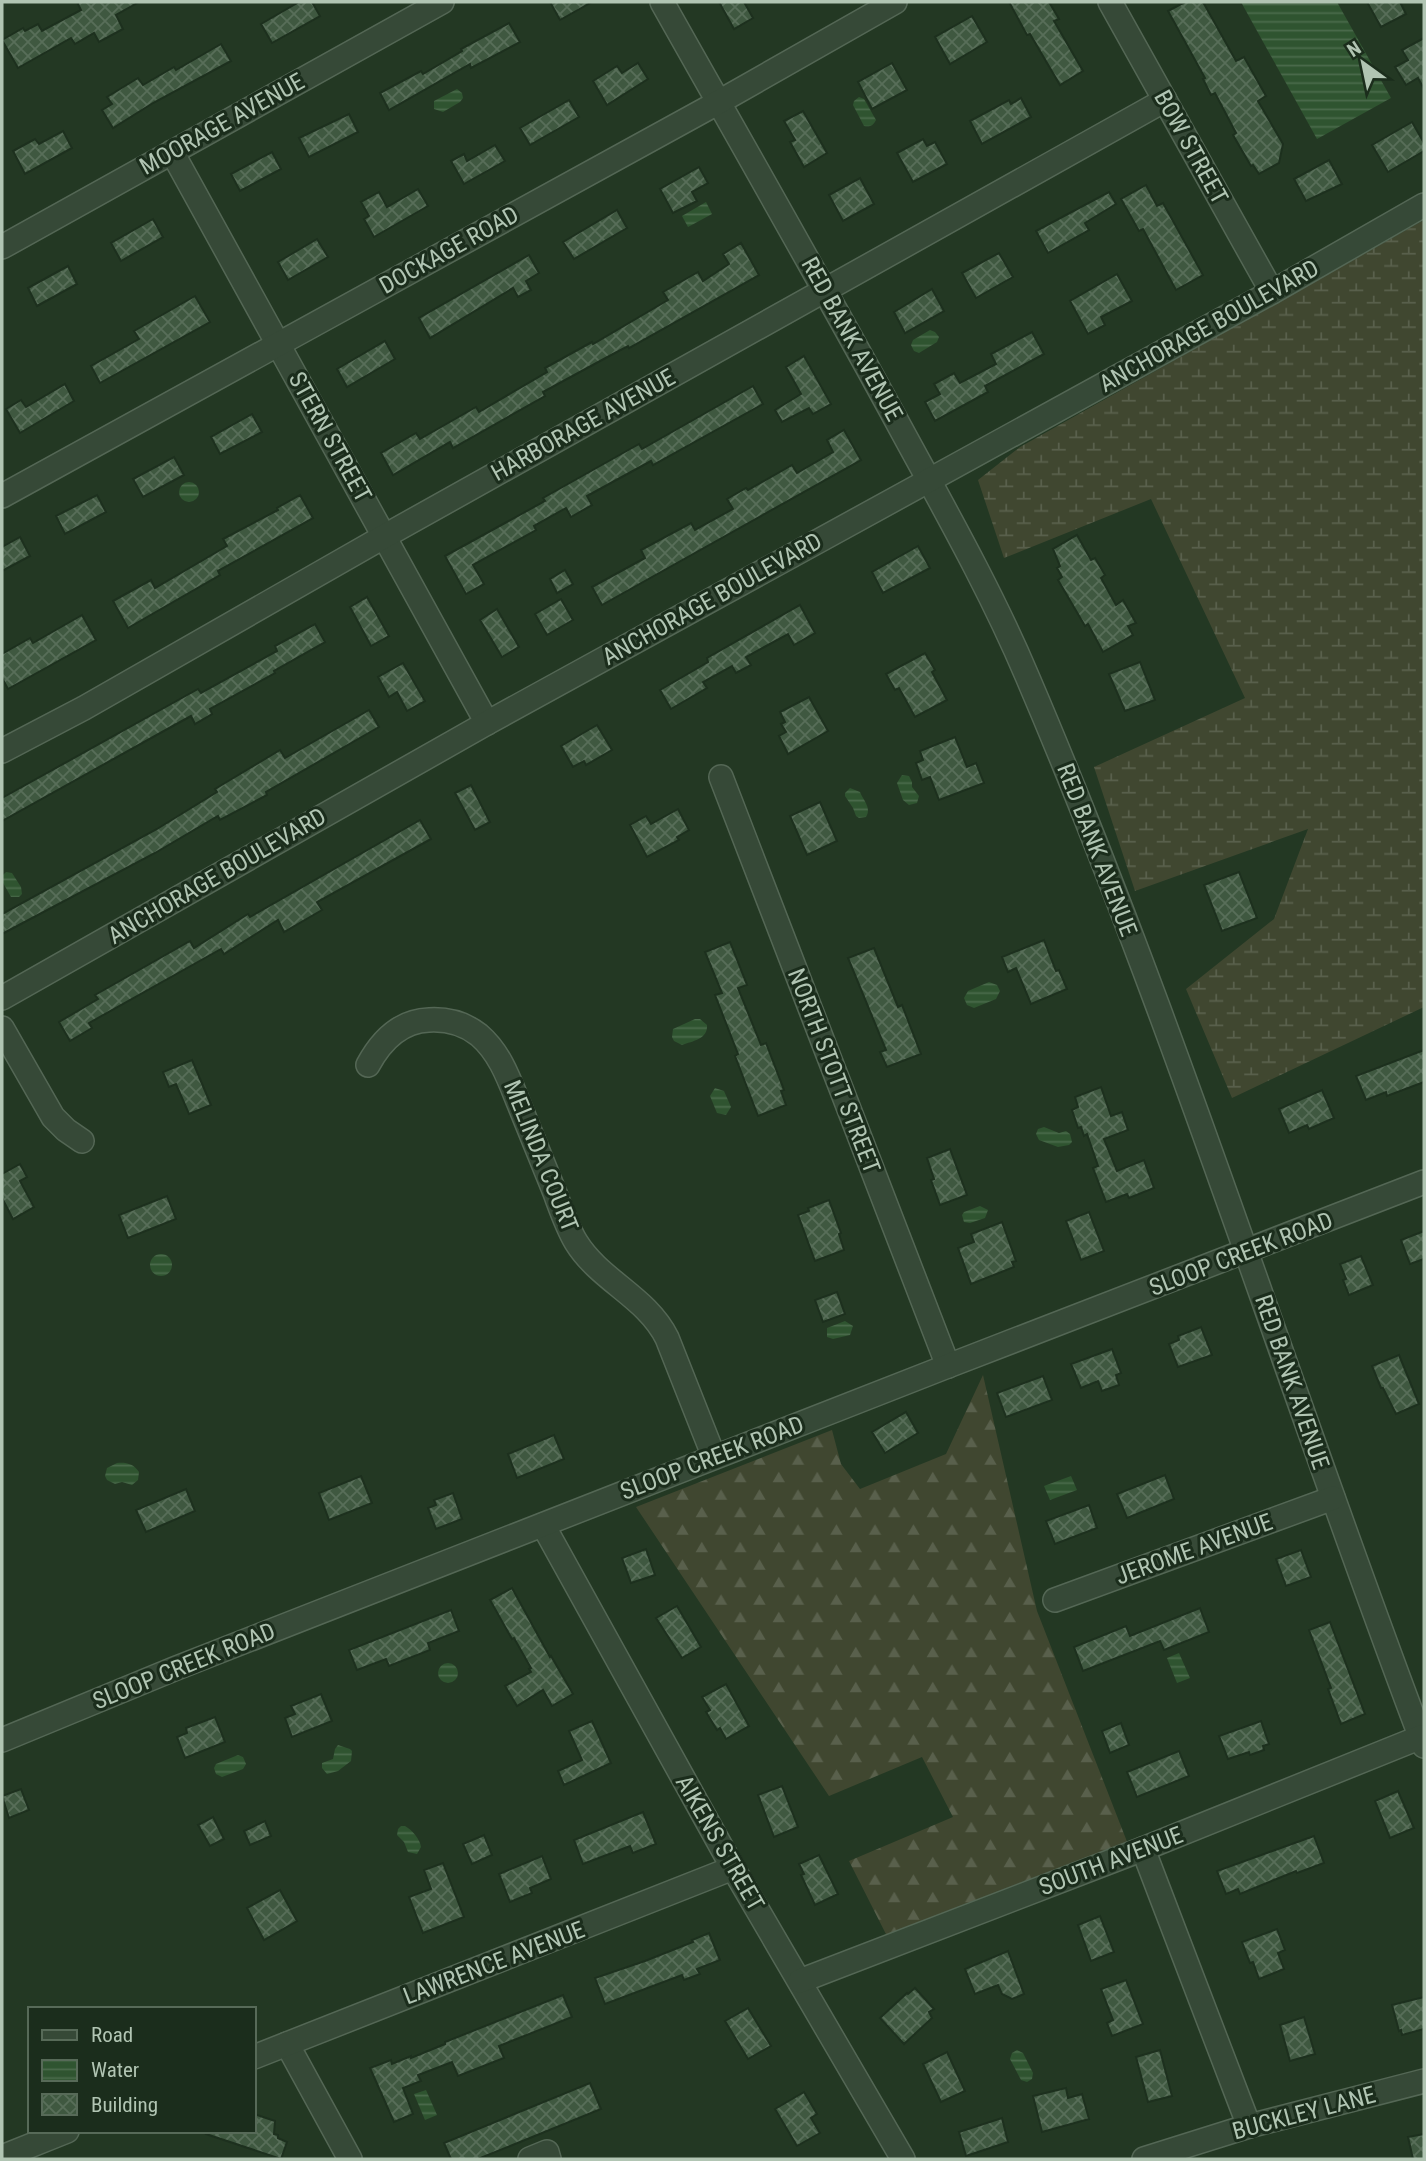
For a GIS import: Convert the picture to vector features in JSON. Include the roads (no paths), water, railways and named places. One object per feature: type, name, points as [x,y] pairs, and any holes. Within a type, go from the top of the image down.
[{"type":"street","name":"MOORAGE AVENUE","points":[[2,247],[442,2]]},
{"type":"street","name":"RED BANK AVENUE","points":[[662,2],[825,289],[995,604],[1027,676],[1155,999],[1333,1499],[1423,1742]]},
{"type":"street","name":"DOCKAGE ROAD","points":[[2,496],[719,102],[895,2]]},
{"type":"street","name":"BOW STREET","points":[[1110,2],[1272,292]]},
{"type":"street","name":"HARBORAGE AVENUE","points":[[2,751],[84,708],[385,536],[1164,100]]},
{"type":"street","name":"STERN STREET","points":[[172,152],[487,723]]},
{"type":"street","name":"ANCHORAGE BOULEVARD","points":[[2,998],[487,723],[1272,292],[1424,205]]},
{"type":"street","name":"NORTH STOTT STREET","points":[[721,777],[948,1366]]},
{"type":"street","name":"MELINDA COURT","points":[[368,1065],[384,1040],[402,1028],[423,1020],[439,1019],[465,1026],[478,1034],[488,1045],[506,1072],[575,1241],[595,1266],[642,1304],[657,1321],[667,1338],[714,1457]]},
{"type":"street","points":[[2,1028],[53,1117],[66,1130],[82,1140]]},
{"type":"street","name":"SLOOP CREEK ROAD","points":[[2,1740],[174,1669],[714,1457],[1424,1182]]},
{"type":"street","name":"JEROME AVENUE","points":[[1055,1600],[1333,1499]]},
{"type":"street","name":"AIKENS STREET","points":[[543,1525],[733,1868],[903,2159]]},
{"type":"street","name":"SOUTH AVENUE","points":[[800,1981],[1423,1742]]},
{"type":"street","points":[[1143,1849],[1248,2126]]},
{"type":"street","name":"LAWRENCE AVENUE","points":[[256,2056],[733,1868]]},
{"type":"street","points":[[287,2044],[349,2159]]},
{"type":"street","name":"BUCKLEY LANE","points":[[1144,2159],[1248,2126],[1424,2081]]},
{"type":"street","points":[[2,2157],[63,2133]]},
{"type":"street","points":[[530,2159],[547,2152],[549,2159]]},
{"type":"water","points":[[1241,2],[1337,2],[1391,98],[1317,139]]},
{"type":"water","points":[[457,89],[462,93],[460,102],[443,112],[434,109],[434,101]]},
{"type":"water","points":[[859,97],[864,99],[876,120],[871,126],[864,126],[853,105]]},
{"type":"water","points":[[706,202],[712,214],[688,227],[682,216]]},
{"type":"water","points":[[930,330],[939,337],[937,342],[919,353],[914,351],[911,345],[913,340]]},
{"type":"water","points":[[185,482],[193,482],[199,492],[193,502],[185,502],[179,496],[179,488]]},
{"type":"water","points":[[902,775],[909,776],[912,787],[919,796],[917,803],[909,805],[903,800],[897,783]]},
{"type":"water","points":[[850,788],[860,792],[868,807],[866,817],[856,816],[845,796]]},
{"type":"water","points":[[6,872],[12,873],[21,887],[22,894],[19,897],[11,897],[2,881]]},
{"type":"water","points":[[989,982],[997,985],[1000,991],[996,999],[974,1008],[967,1005],[964,998],[968,991]]},
{"type":"water","points":[[700,1019],[707,1025],[705,1033],[695,1041],[682,1045],[674,1041],[673,1029]]},
{"type":"water","points":[[715,1088],[724,1091],[731,1107],[726,1115],[717,1113],[710,1096]]},
{"type":"water","points":[[1044,1127],[1059,1133],[1066,1131],[1072,1142],[1058,1147],[1039,1140],[1036,1134],[1038,1129]]},
{"type":"water","points":[[980,1206],[988,1210],[985,1218],[970,1223],[964,1222],[964,1212]]},
{"type":"water","points":[[161,1254],[169,1257],[172,1265],[169,1273],[161,1276],[153,1273],[150,1265],[153,1257]]},
{"type":"water","points":[[845,1321],[853,1326],[850,1335],[833,1339],[827,1337],[827,1328]]},
{"type":"water","points":[[117,1463],[127,1463],[135,1467],[139,1472],[138,1480],[132,1485],[122,1482],[115,1484],[107,1480],[107,1468]]},
{"type":"water","points":[[1071,1476],[1077,1490],[1050,1500],[1044,1486]]},
{"type":"water","points":[[1179,1653],[1190,1678],[1177,1683],[1167,1658]]},
{"type":"water","points":[[448,1663],[455,1666],[458,1673],[455,1680],[448,1683],[441,1680],[438,1673],[441,1666]]},
{"type":"water","points":[[338,1745],[352,1751],[351,1761],[338,1771],[327,1774],[322,1763],[333,1759]]},
{"type":"water","points":[[238,1755],[243,1757],[246,1764],[243,1769],[222,1777],[216,1774],[216,1764]]},
{"type":"water","points":[[401,1826],[408,1828],[417,1838],[421,1847],[417,1854],[408,1852],[397,1835]]},
{"type":"water","points":[[1017,2050],[1023,2053],[1033,2073],[1032,2079],[1027,2082],[1021,2080],[1010,2059],[1012,2053]]},
{"type":"water","points":[[426,2090],[437,2115],[425,2120],[414,2094]]}]
